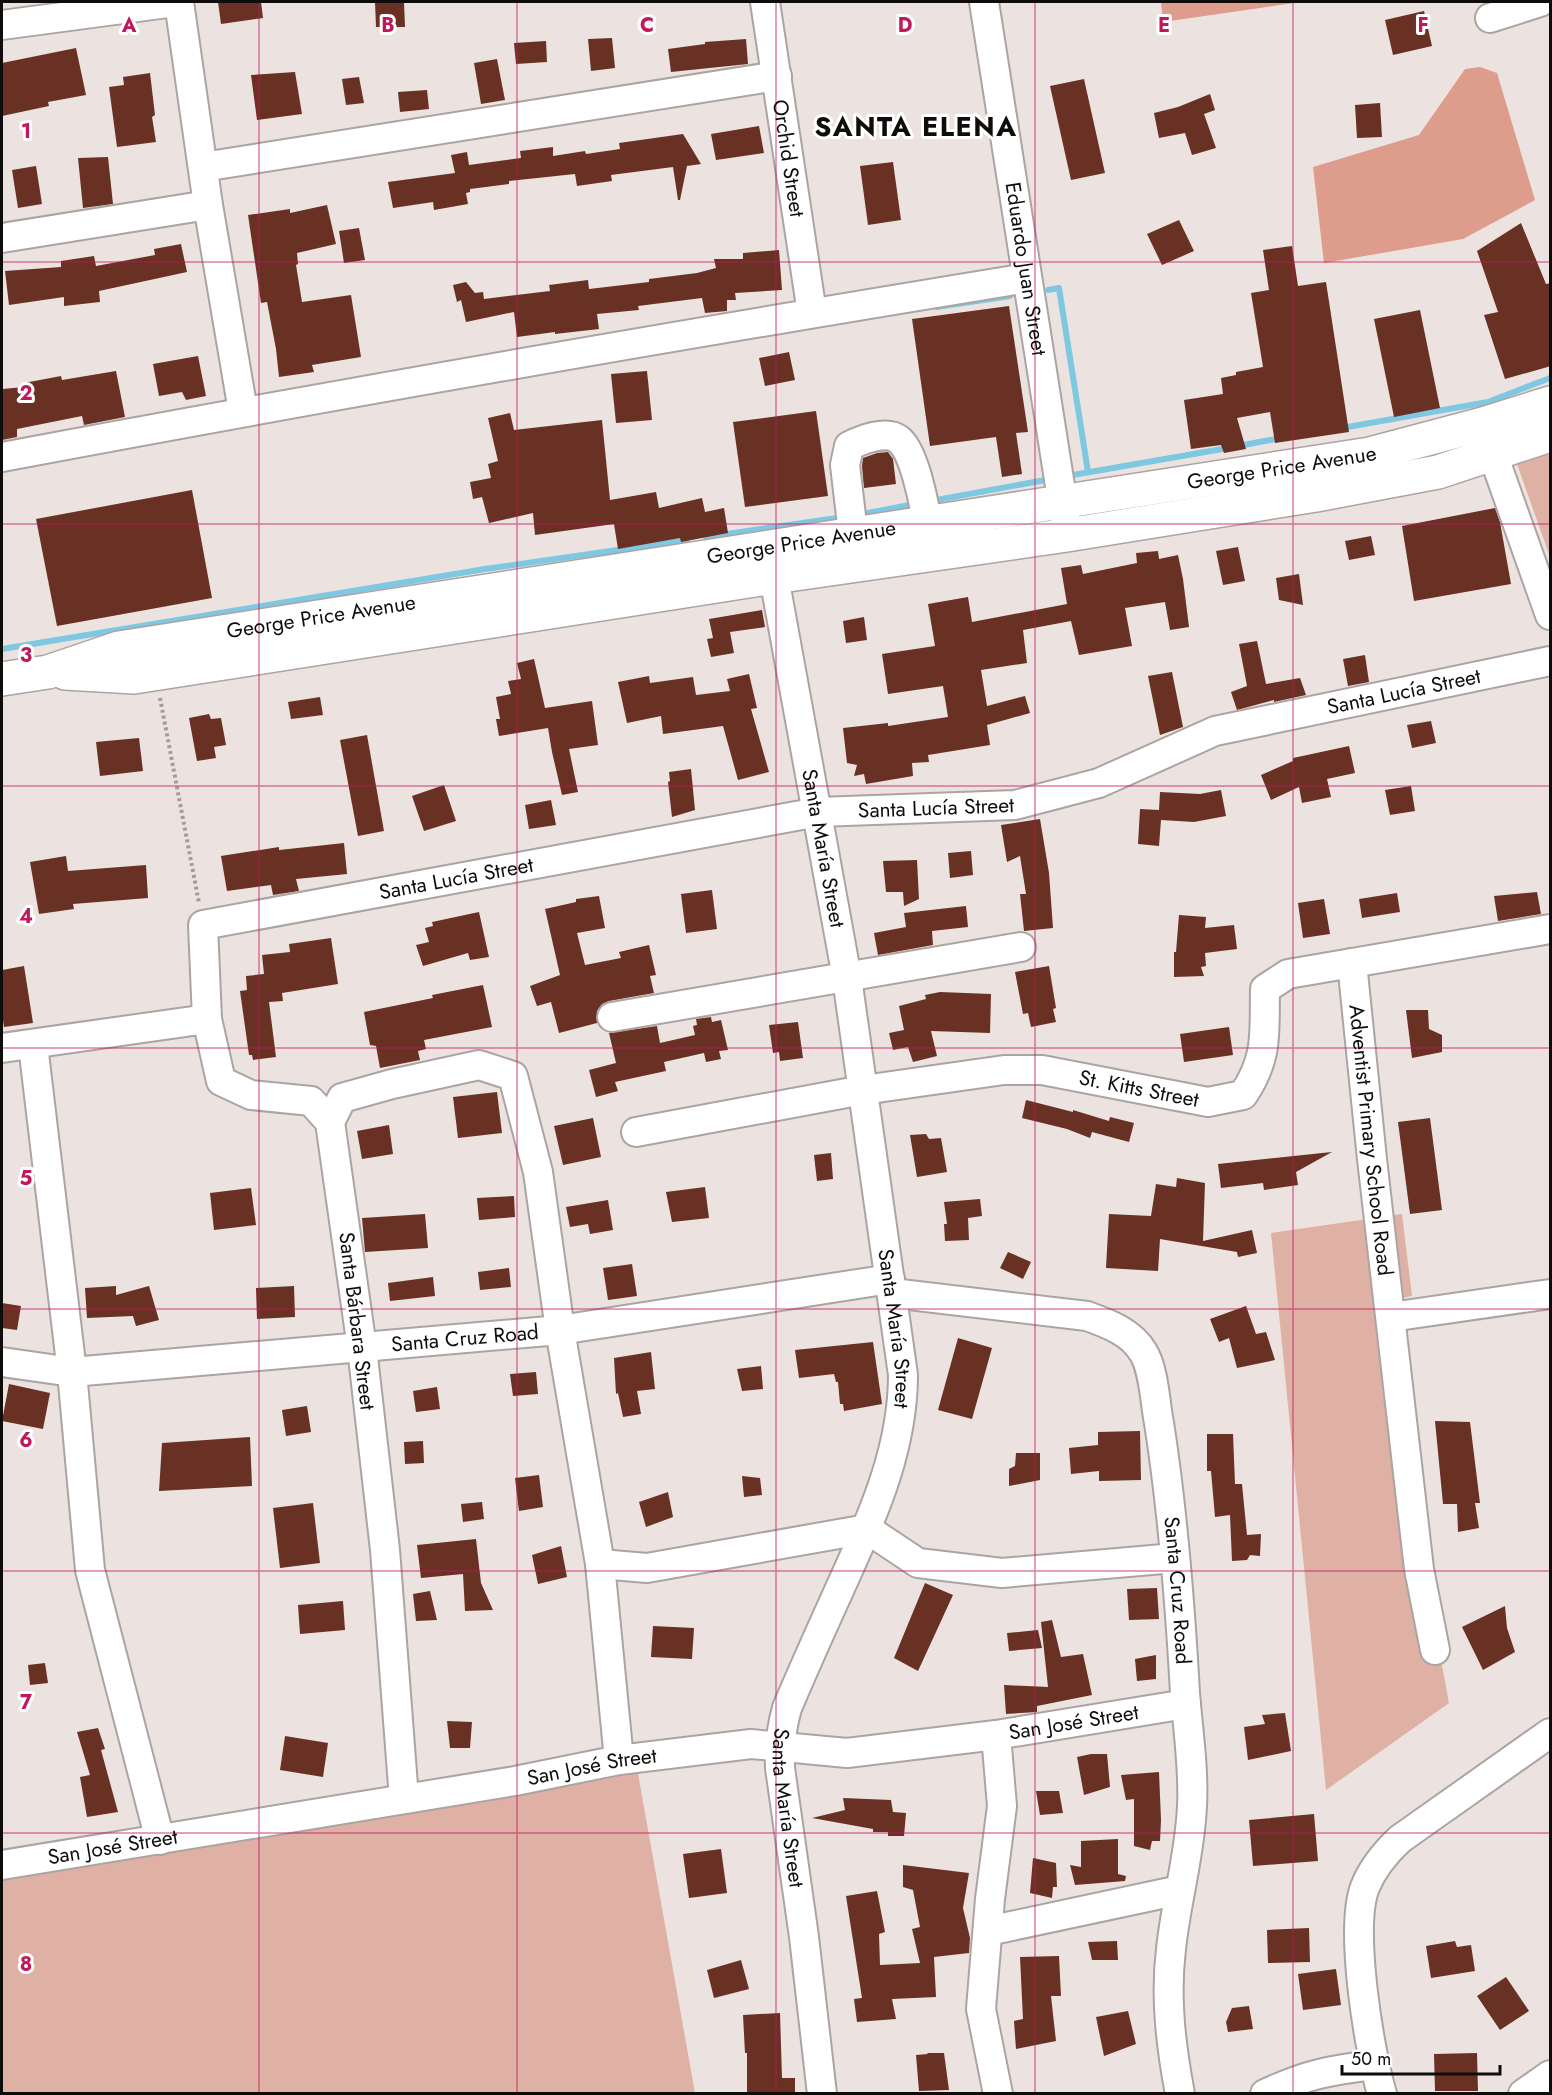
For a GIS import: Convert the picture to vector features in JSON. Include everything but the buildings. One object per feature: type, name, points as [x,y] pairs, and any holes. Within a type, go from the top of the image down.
[{"type":"main road","name":"George Price Avenue","points":[[2,679],[48,672],[119,648],[771,562],[1067,535],[1385,483],[1438,472],[1487,439],[1551,403]]},
{"type":"main road","name":"George Price Avenue","points":[[48,672],[134,677],[155,674],[771,562],[854,533],[1370,454],[1487,439],[1551,435]]},
{"type":"street","points":[[2,25],[177,2],[243,411]]},
{"type":"street","name":"Orchid Street","points":[[765,2],[812,313]]},
{"type":"street","name":"Eduardo Juan Street","points":[[984,2],[1067,535]]},
{"type":"street","points":[[1491,18],[1540,2]]},
{"type":"street","points":[[203,167],[777,76]]},
{"type":"street","points":[[2,238],[208,205]]},
{"type":"street","points":[[2,457],[243,411],[1027,278]]},
{"type":"street","points":[[854,533],[844,465],[849,446],[858,441],[886,435],[897,437],[906,446],[920,488],[927,522]]},
{"type":"street","points":[[1487,439],[1551,615]]},
{"type":"street","name":"Santa María Street","points":[[771,562],[847,978],[903,1375],[900,1420],[890,1464],[867,1529],[787,1708],[779,1746],[822,2094]]},
{"type":"street","name":"Santa Lucía Street","points":[[203,925],[818,813],[1015,805],[1099,783],[1215,730],[1551,661]]},
{"type":"street","points":[[203,925],[207,1019],[221,1081],[251,1095],[311,1101],[336,1110],[392,1084],[479,1065],[513,1076],[538,1172],[560,1330],[600,1564],[619,1760]]},
{"type":"street","name":"St. Kitts Street","points":[[636,1132],[864,1090],[1004,1070],[1042,1070],[1208,1102],[1243,1095],[1256,1077],[1264,1051],[1265,988],[1288,974],[1551,929]]},
{"type":"street","points":[[612,1017],[1021,947]]},
{"type":"street","name":"Adventist Primary School Road","points":[[1352,963],[1419,1569],[1435,1650]]},
{"type":"street","points":[[2,1048],[207,1019]]},
{"type":"street","points":[[33,1045],[72,1371],[90,1570],[160,1840]]},
{"type":"street","name":"Santa Bárbara Street","points":[[336,1110],[385,1550],[405,1799]]},
{"type":"street","name":"Santa Cruz Road","points":[[2,1362],[72,1371],[362,1348],[560,1330],[891,1286],[1088,1316],[1130,1336],[1144,1353],[1150,1371],[1164,1456],[1193,1776],[1190,1840],[1170,1950],[1172,2052],[1180,2094]]},
{"type":"street","points":[[1391,1317],[1551,1294]]},
{"type":"street","points":[[600,1564],[647,1568],[867,1529],[918,1563],[1002,1573],[1174,1558]]},
{"type":"street","name":"San José Street","points":[[2,1865],[405,1799],[619,1760],[752,1744],[847,1754],[996,1735],[1186,1704]]},
{"type":"street","points":[[1382,2094],[1374,2065],[1360,1965],[1359,1913],[1364,1889],[1373,1870],[1400,1839],[1551,1733]]},
{"type":"street","points":[[996,1735],[1002,1806],[981,2009],[998,2094]]},
{"type":"street","points":[[988,1930],[1180,1890]]},
{"type":"street","points":[[1265,2094],[1307,2076],[1374,2065]]},
{"type":"street","points":[[1523,2094],[1551,2075]]},
{"type":"path","points":[[155,674],[203,925]]},
{"type":"shaded area","points":[[1161,2],[1294,2],[1294,3],[1163,22]]},
{"type":"shaded area","points":[[1480,67],[1497,73],[1535,200],[1463,239],[1324,263],[1313,167],[1419,135],[1465,69]]},
{"type":"shaded area","points":[[1550,453],[1550,557],[1517,464]]},
{"type":"shaded area","points":[[1402,1214],[1412,1296],[1375,1303],[1449,1703],[1326,1790],[1271,1233]]},
{"type":"shaded area","points":[[637,1768],[695,2093],[2,2094],[2,1866]]},
{"type":"waterway","points":[[1048,290],[1059,288],[1088,472]]},
{"type":"waterway","points":[[937,307],[1010,296]]},
{"type":"waterway","points":[[1342,428],[1488,402],[1550,378]]},
{"type":"waterway","points":[[1238,446],[1281,438]]},
{"type":"waterway","points":[[1067,476],[1228,448]]},
{"type":"waterway","points":[[931,501],[1051,479]]},
{"type":"waterway","points":[[857,515],[915,504]]},
{"type":"waterway","points":[[706,537],[844,517]]},
{"type":"waterway","points":[[2,649],[485,569],[687,540]]},
{"type":"district","name":"SANTA ELENA","points":[[916,126]]}]
